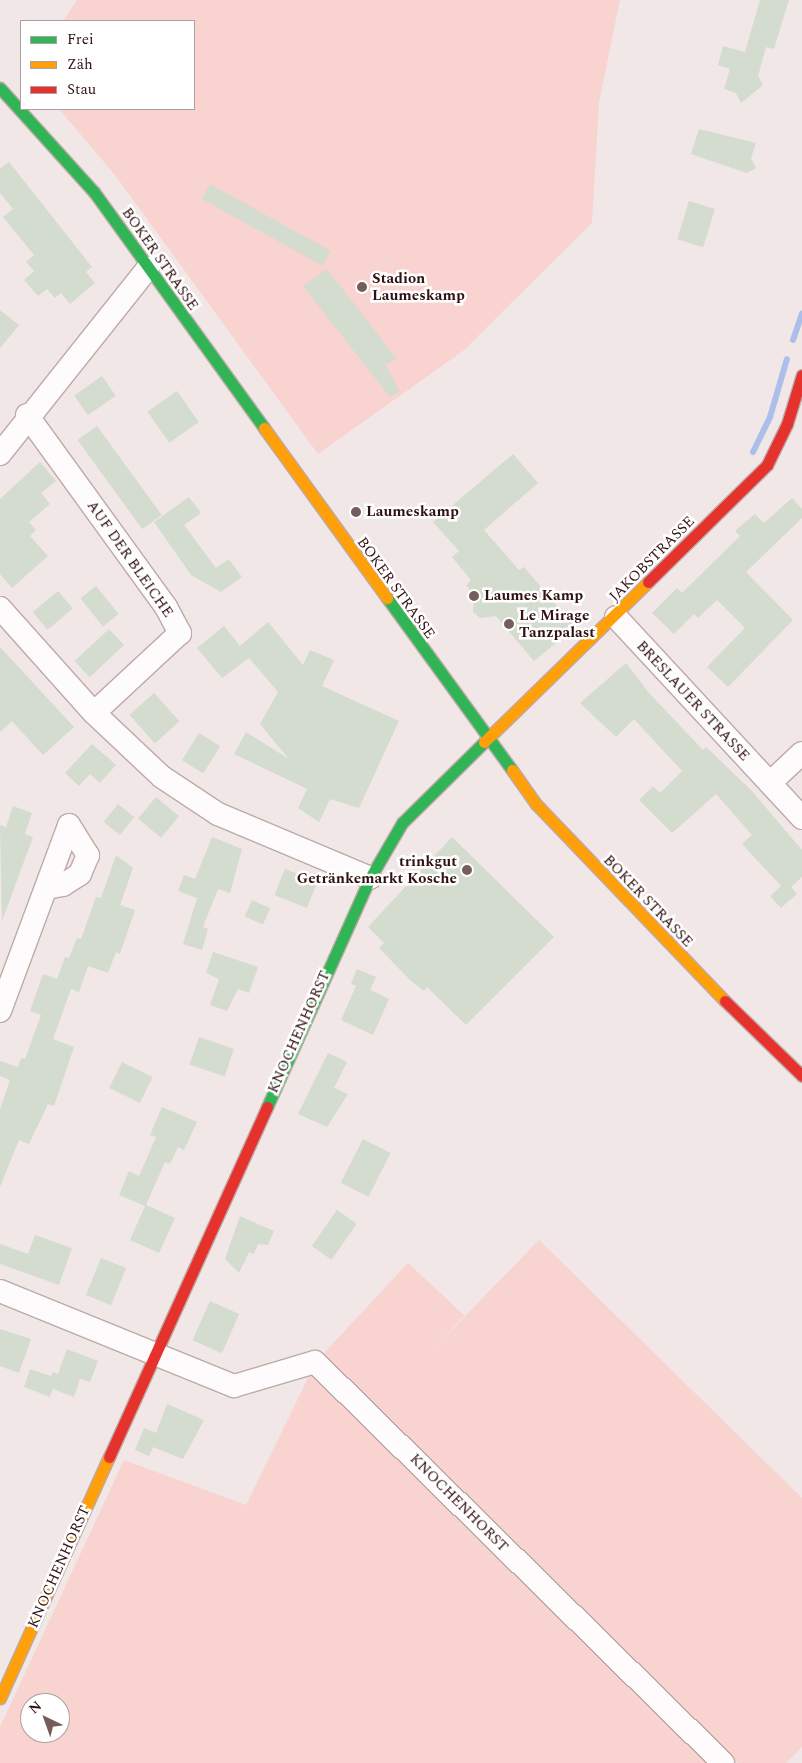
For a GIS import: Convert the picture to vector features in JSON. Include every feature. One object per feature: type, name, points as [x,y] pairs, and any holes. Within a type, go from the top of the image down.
[{"type":"street","name":"BOKER STRASSE","points":[[0,88],[94,192],[489,742],[536,804],[650,926],[802,1076]]},
{"type":"street","points":[[0,454],[27,415],[148,268]]},
{"type":"street","name":"JAKOBSTRASSE","points":[[489,742],[616,618],[767,465],[787,424],[802,375]]},
{"type":"street","name":"AUF DER BLEICHE","points":[[27,415],[166,607],[180,634],[94,713]]},
{"type":"street","points":[[0,608],[94,713],[162,777],[218,814],[370,878]]},
{"type":"street","name":"BRESLAUER STRASSE","points":[[616,618],[802,818]]},
{"type":"street","name":"KNOCHENHORST","points":[[0,1698],[370,878],[402,823],[489,742]]},
{"type":"street","points":[[770,783],[802,753]]},
{"type":"street","points":[[0,1011],[46,888]]},
{"type":"street","points":[[0,1291],[156,1354]]},
{"type":"street","name":"KNOCHENHORST","points":[[156,1354],[234,1386],[315,1362],[723,1763]]},
{"type":"shaded area","name":"Stadion Laumeskamp","points":[[77,0],[620,0],[599,102],[592,223],[463,351],[318,454],[115,175],[60,110],[195,110],[195,20],[64,20]]},
{"type":"shaded area","points":[[539,1240],[802,1498],[802,1747],[786,1763],[738,1763],[377,1407]]},
{"type":"shaded area","points":[[408,1263],[464,1316],[379,1407],[323,1354]]},
{"type":"shaded area","points":[[310,1374],[327,1384],[710,1763],[0,1763],[0,1727],[124,1460],[246,1505]]},
{"type":"building","points":[[760,0],[789,0],[774,49],[766,47],[758,76],[763,85],[741,103],[736,93],[724,89],[730,69],[718,65],[723,46],[745,52]]},
{"type":"building","points":[[699,129],[756,143],[751,158],[756,168],[747,173],[691,154]]},
{"type":"building","points":[[9,162],[92,267],[86,272],[95,283],[70,304],[61,293],[55,298],[47,289],[38,296],[24,280],[34,271],[26,262],[34,255],[3,217],[13,209],[0,193],[0,169]]},
{"type":"building","points":[[210,184],[331,251],[322,266],[202,199]]},
{"type":"building","points":[[689,201],[715,209],[703,247],[677,239]]},
{"type":"building","points":[[327,269],[397,359],[385,365],[400,391],[390,397],[303,286]]},
{"type":"building","points":[[0,310],[19,325],[0,348]]},
{"type":"building","points":[[102,376],[116,396],[88,415],[74,396]]},
{"type":"building","points":[[177,391],[199,422],[169,443],[148,412]]},
{"type":"building","points":[[97,426],[162,515],[142,529],[78,440]]},
{"type":"building","points":[[513,454],[538,483],[484,530],[519,570],[524,567],[575,627],[534,661],[496,616],[480,618],[473,612],[474,595],[466,585],[471,580],[452,557],[459,551],[433,522]]},
{"type":"building","points":[[40,462],[56,481],[41,493],[50,504],[29,522],[36,530],[30,536],[48,556],[12,588],[0,574],[0,499]]},
{"type":"building","points":[[189,497],[201,513],[184,525],[216,568],[229,559],[242,577],[221,592],[191,575],[154,522]]},
{"type":"building","points":[[792,498],[802,509],[802,518],[746,572],[793,620],[728,687],[707,667],[745,628],[717,600],[698,618],[694,614],[674,634],[652,613],[677,588],[682,593],[740,536],[735,531],[755,514],[764,523]]},
{"type":"building","points":[[96,586],[119,614],[103,627],[80,599]]},
{"type":"building","points":[[58,591],[73,609],[48,630],[33,612]]},
{"type":"building","points":[[268,622],[303,665],[310,650],[334,660],[322,686],[399,721],[359,808],[330,799],[319,822],[298,808],[307,789],[234,754],[246,732],[289,759],[260,724],[278,692],[249,658],[222,678],[197,648],[224,626],[240,646]]},
{"type":"building","points":[[109,629],[124,645],[90,677],[75,661]]},
{"type":"building","points":[[0,647],[74,727],[43,755],[12,721],[0,732]]},
{"type":"building","points":[[626,663],[649,693],[703,750],[706,747],[751,790],[802,850],[802,877],[791,887],[797,894],[781,908],[770,896],[781,886],[742,844],[752,835],[716,794],[672,833],[639,800],[653,786],[660,793],[682,771],[634,719],[616,737],[580,703]]},
{"type":"building","points":[[154,693],[179,721],[155,743],[129,715]]},
{"type":"building","points":[[199,733],[220,746],[203,773],[182,760]]},
{"type":"building","points":[[92,744],[116,765],[100,783],[90,774],[79,786],[65,773]]},
{"type":"building","points":[[156,797],[179,816],[161,838],[138,818]]},
{"type":"building","points":[[118,804],[134,817],[120,835],[104,822]]},
{"type":"building","points":[[13,806],[32,813],[25,834],[33,837],[2,921],[0,825],[6,827]]},
{"type":"building","points":[[212,837],[242,849],[230,893],[218,889],[203,927],[208,929],[202,950],[183,944],[197,898],[178,891],[184,875],[195,879]]},
{"type":"building","points":[[452,837],[554,937],[466,1025],[427,987],[424,991],[410,980],[379,948],[384,943],[368,927]]},
{"type":"building","points":[[116,855],[133,868],[120,905],[135,910],[120,954],[116,952],[108,973],[88,966],[79,992],[71,989],[53,1039],[74,1047],[54,1106],[48,1104],[29,1144],[19,1140],[0,1187],[0,1109],[10,1080],[0,1076],[0,1061],[18,1067],[21,1058],[25,1059],[41,1015],[30,1011],[43,974],[57,979],[65,957],[69,958],[77,938],[81,939],[96,897],[101,898]]},
{"type":"building","points":[[285,869],[317,882],[307,908],[275,895]]},
{"type":"building","points":[[252,900],[270,908],[263,925],[245,916]]},
{"type":"building","points":[[213,952],[258,967],[249,993],[238,989],[227,1011],[210,1005],[219,979],[206,973]]},
{"type":"building","points":[[357,969],[376,977],[370,990],[389,999],[373,1035],[341,1020],[356,986],[351,984]]},
{"type":"building","points":[[199,1037],[234,1049],[225,1076],[190,1064]]},
{"type":"building","points":[[328,1053],[347,1062],[334,1088],[348,1094],[327,1127],[298,1114]]},
{"type":"building","points":[[122,1062],[153,1077],[140,1103],[109,1088]]},
{"type":"building","points":[[162,1107],[197,1122],[184,1150],[178,1147],[170,1164],[165,1162],[146,1205],[175,1218],[159,1253],[130,1240],[145,1206],[119,1195],[129,1171],[139,1176],[156,1137],[150,1135]]},
{"type":"building","points":[[363,1139],[391,1153],[368,1197],[341,1183]]},
{"type":"building","points":[[337,1210],[357,1224],[331,1260],[312,1246]]},
{"type":"building","points":[[240,1216],[274,1231],[268,1245],[258,1244],[254,1254],[249,1252],[239,1273],[225,1259]]},
{"type":"building","points":[[35,1235],[72,1248],[59,1285],[0,1264],[0,1244],[28,1254]]},
{"type":"building","points":[[101,1258],[126,1268],[111,1305],[86,1295]]},
{"type":"building","points":[[210,1301],[239,1314],[222,1353],[193,1340]]},
{"type":"building","points":[[0,1329],[31,1339],[19,1373],[0,1366]]},
{"type":"building","points":[[67,1349],[98,1361],[90,1382],[80,1379],[74,1397],[53,1389],[50,1397],[24,1387],[30,1369],[51,1376],[53,1372],[58,1374]]},
{"type":"building","points":[[167,1404],[204,1420],[183,1459],[153,1447],[149,1456],[135,1450],[144,1428],[156,1433]]},
{"type":"waterway","points":[[793,340],[802,314]]},
{"type":"waterway","points":[[753,452],[770,417],[787,359]]},
{"type":"traffic: fast","points":[[0,88],[94,192],[264,428]]},
{"type":"traffic: fast","points":[[387,598],[512,770]]},
{"type":"traffic: fast","points":[[267,1107],[370,878],[402,823],[484,742]]},
{"type":"traffic: slow","points":[[264,428],[387,598]]},
{"type":"traffic: slow","points":[[484,742],[648,582]]},
{"type":"traffic: slow","points":[[512,770],[536,804],[725,1001]]},
{"type":"traffic: slow","points":[[0,1698],[109,1457]]},
{"type":"traffic: jam","points":[[648,582],[767,465],[787,424],[802,375]]},
{"type":"traffic: jam","points":[[725,1001],[802,1076]]},
{"type":"traffic: jam","points":[[109,1457],[267,1107]]},
{"type":"place","name":"Stadion Laumeskamp","points":[[362,287]]},
{"type":"place","name":"Laumeskamp","points":[[356,512]]},
{"type":"place","name":"Laumes Kamp","points":[[474,596]]},
{"type":"place","name":"Le Mirage Tanzpalast","points":[[509,624]]},
{"type":"place","name":"trinkgut Getränkemarkt Kosche","points":[[467,870]]}]
